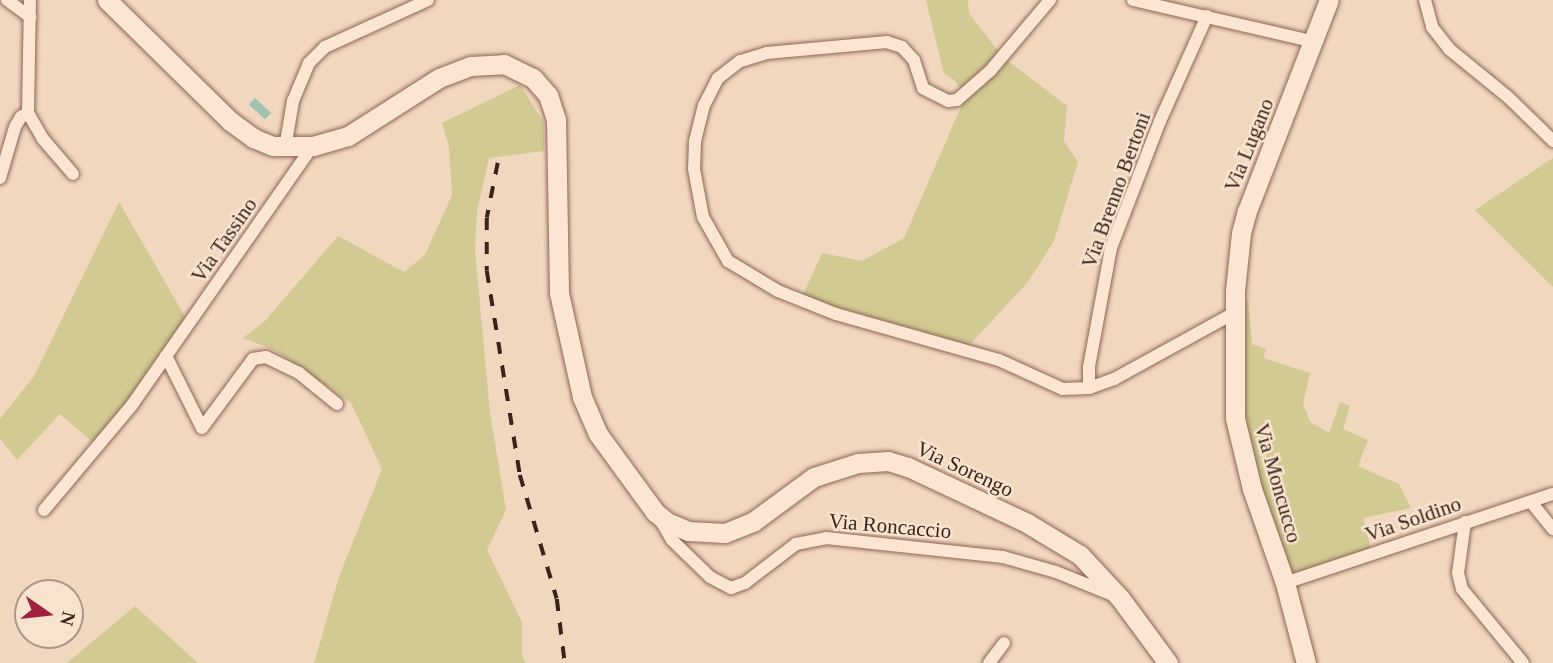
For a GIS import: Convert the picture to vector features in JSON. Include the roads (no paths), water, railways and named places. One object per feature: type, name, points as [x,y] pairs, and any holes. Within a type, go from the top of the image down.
[{"type":"main road","points":[[107,0],[230,121],[253,138],[285,148]]},
{"type":"main road","name":"Via Lugano","points":[[1236,312],[1241,233],[1294,92],[1310,41],[1329,0]]},
{"type":"main road","name":"Via Sorengo","points":[[285,148],[313,146],[348,136],[456,70],[487,64],[504,64],[533,78],[553,105],[558,138],[559,293],[582,397],[598,434],[656,512],[667,522],[688,531],[725,533],[754,522],[814,477],[858,463],[888,461],[908,467],[1027,523],[1080,555],[1120,598],[1168,663]]},
{"type":"main road","name":"Via Moncucco","points":[[1236,312],[1236,418],[1252,489],[1285,583],[1306,663]]},
{"type":"street","points":[[7,0],[30,17]]},
{"type":"street","points":[[30,0],[28,113],[43,139],[73,174]]},
{"type":"street","points":[[285,148],[293,101],[309,63],[325,47],[428,0]]},
{"type":"street","points":[[1050,0],[1025,33],[966,95],[948,102],[923,88],[914,60],[902,47],[887,41],[767,53],[740,61],[718,78],[704,105],[695,142],[696,184],[703,217],[729,261],[778,291],[836,314],[999,360],[1063,388],[1089,388],[1114,379],[1236,312]]},
{"type":"street","points":[[1133,0],[1310,41]]},
{"type":"street","points":[[1425,0],[1433,27],[1449,49],[1509,98],[1553,141]]},
{"type":"street","name":"Via Brenno Bertoni","points":[[1089,388],[1089,367],[1111,248],[1160,121],[1207,16]]},
{"type":"street","points":[[0,178],[15,127],[21,117],[28,113]]},
{"type":"street","name":"Via Tassino","points":[[44,510],[132,405],[313,146]]},
{"type":"street","points":[[166,356],[202,428],[253,359],[266,357],[299,373],[337,404]]},
{"type":"street","name":"Via Soldino","points":[[1285,583],[1553,494]]},
{"type":"street","points":[[1531,502],[1553,529]]},
{"type":"street","name":"Via Roncaccio","points":[[656,512],[682,549],[710,577],[731,587],[745,583],[796,544],[826,538],[1003,556],[1056,572],[1120,598]]},
{"type":"street","points":[[1465,522],[1458,573],[1462,589],[1523,663]]},
{"type":"street","points":[[989,663],[1004,643]]},
{"type":"railway","points":[[498,163],[487,218],[487,271],[520,475],[557,599],[565,663]]}]
